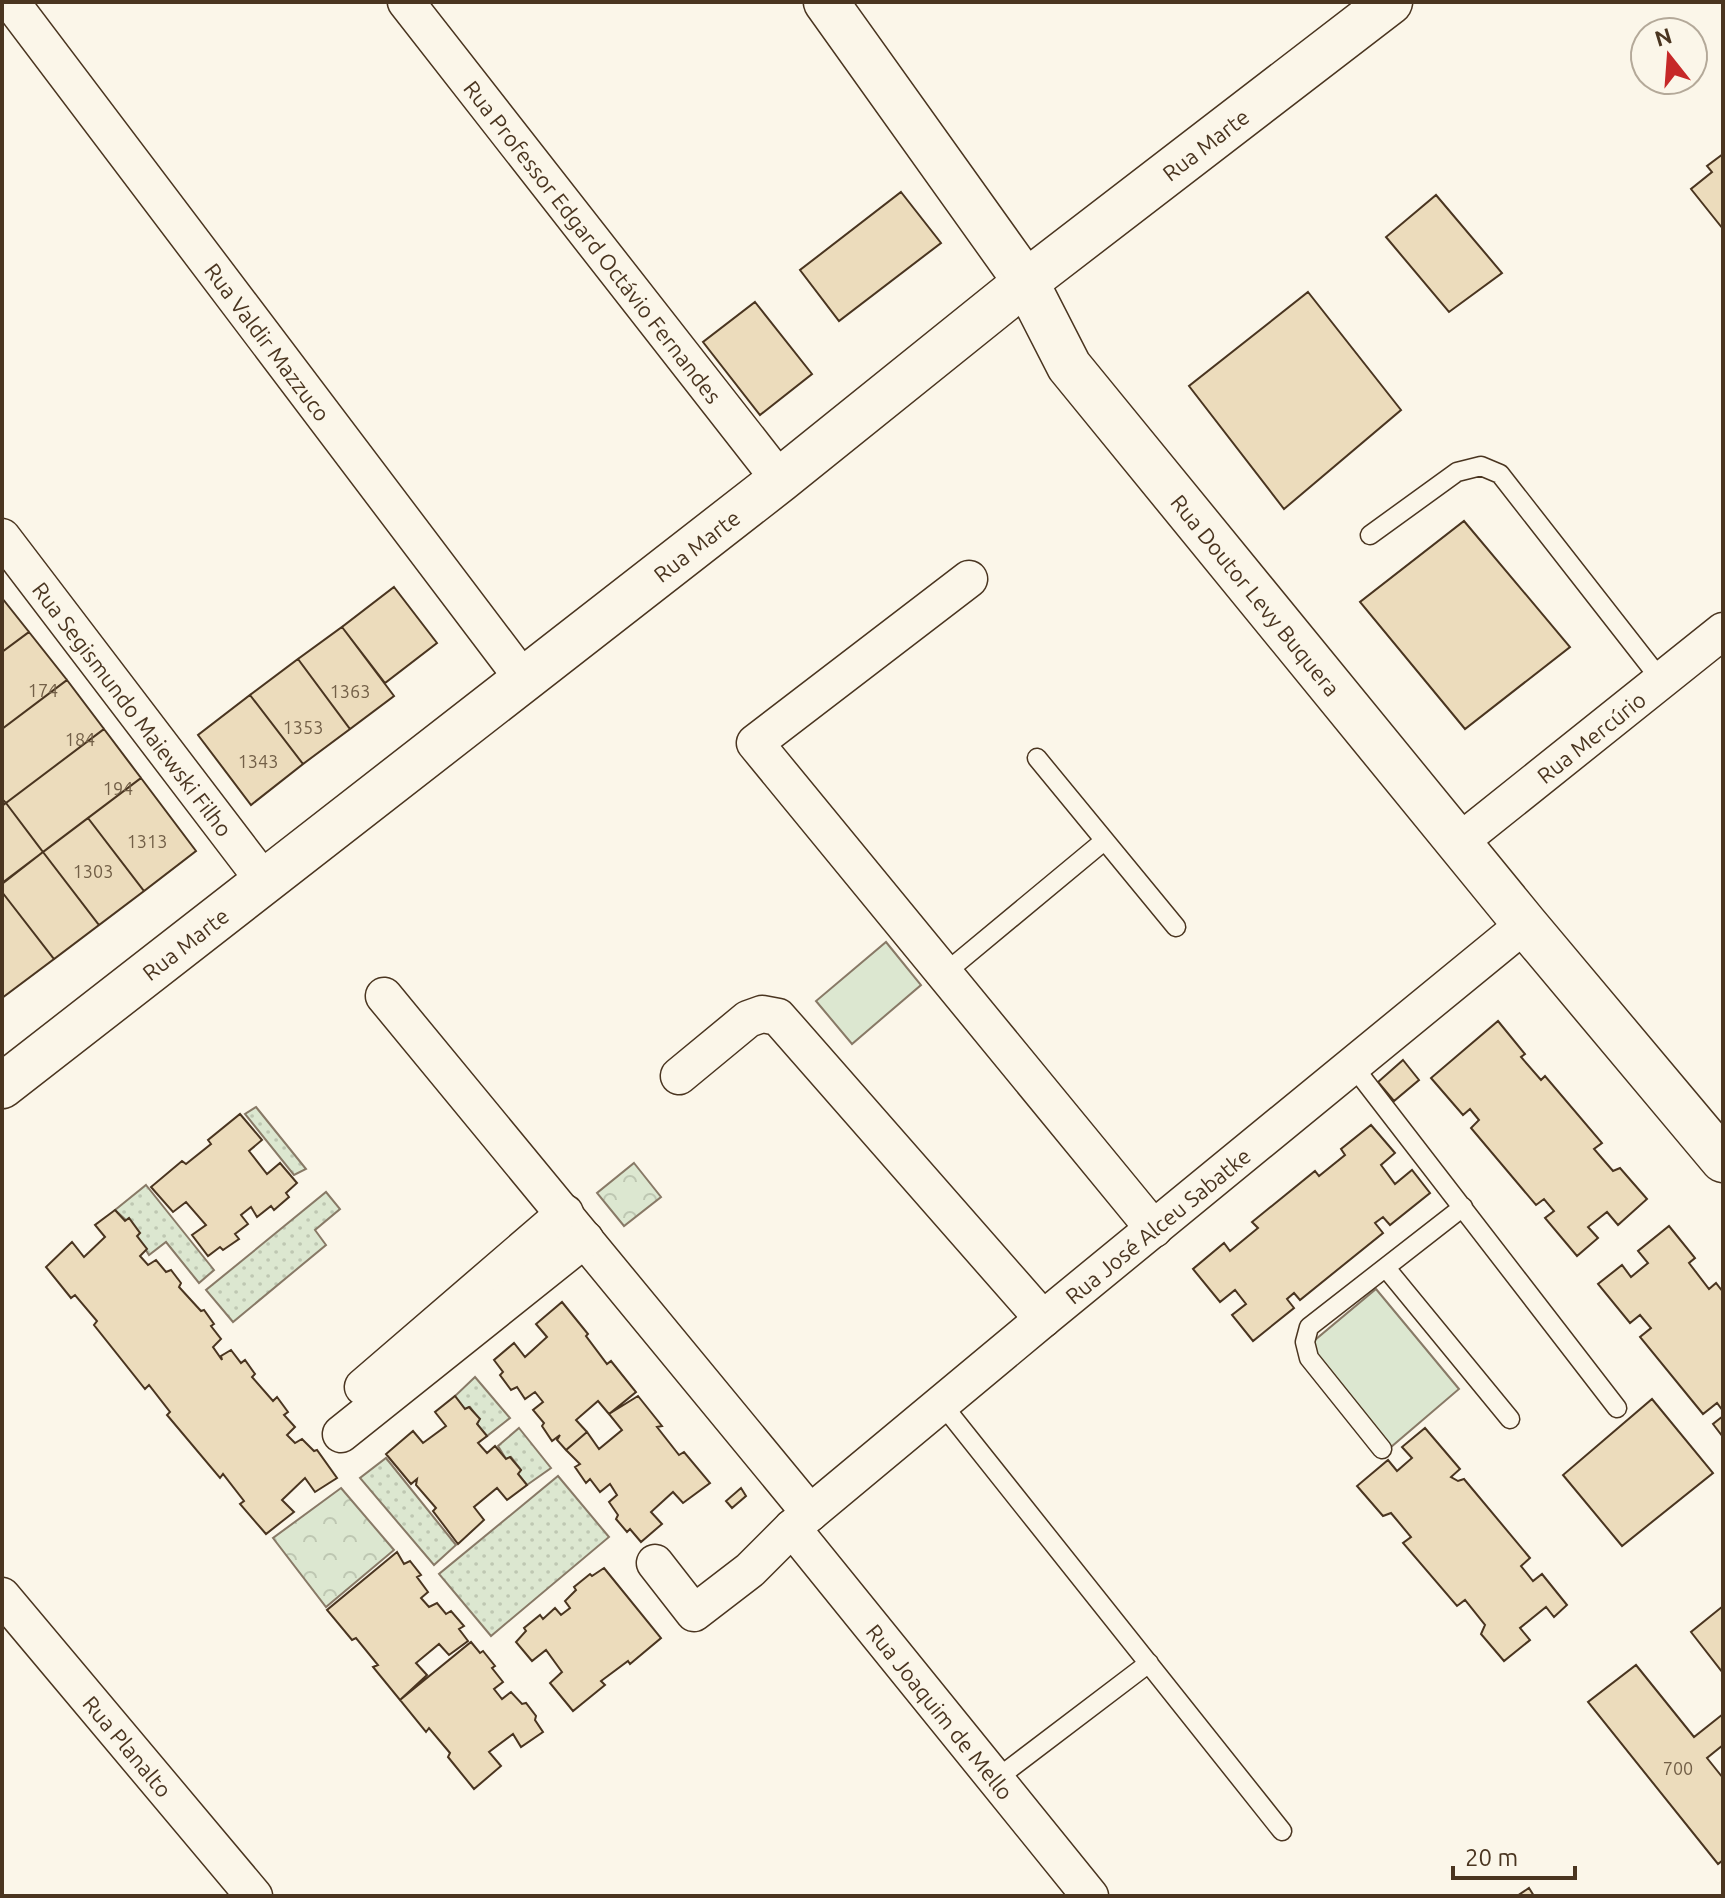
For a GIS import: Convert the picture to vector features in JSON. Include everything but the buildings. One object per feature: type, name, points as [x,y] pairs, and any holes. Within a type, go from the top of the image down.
[{"type":"street","name":"Rua Valdir Mazzuco","points":[[11,2],[524,680]]},
{"type":"street","name":"Rua Professor Edgard Octávio Fernandes","points":[[406,2],[780,480]]},
{"type":"street","name":"Rua Marte","points":[[6,1075],[265,882],[780,480],[1026,282],[1390,2]]},
{"type":"street","name":"Rua Doutor Levy Buquera","points":[[837,6],[1026,282],[1069,366],[1458,843],[1723,1160]]},
{"type":"street","name":"Rua Segismundo Maiewski Filho","points":[[2,537],[265,882]]},
{"type":"street","points":[[969,579],[755,743],[1154,1229]]},
{"type":"street","name":"Rua Mercúrio","points":[[1458,843],[1723,631]]},
{"type":"street","name":"Rua José Alceu Sabatke","points":[[655,1563],[694,1613],[750,1570],[801,1521],[1043,1319],[1525,924]]},
{"type":"street","name":"Rua Joaquim de Mello","points":[[384,996],[575,1226],[995,1780],[1090,1896]]},
{"type":"street","points":[[679,1076],[748,1019],[762,1014],[778,1017],[1043,1319]]},
{"type":"street","points":[[336,1424],[575,1226]]},
{"type":"street","name":"Rua Planalto","points":[[2,1596],[254,1896]]},
{"type":"lane","points":[[1370,535],[1457,472],[1481,466],[1500,474],[1661,680]]},
{"type":"lane","points":[[1037,758],[1176,927]]},
{"type":"lane","points":[[945,973],[1104,841]]},
{"type":"lane","points":[[1353,1066],[1617,1408]]},
{"type":"lane","points":[[1382,1449],[1309,1358],[1305,1342],[1309,1327],[1463,1207]]},
{"type":"lane","points":[[1386,1268],[1510,1419]]},
{"type":"lane","points":[[942,1404],[1282,1831]]},
{"type":"lane","points":[[995,1780],[1149,1663]]},
{"type":"green space","points":[[886,942],[921,985],[852,1044],[816,1001]]},
{"type":"green space","points":[[256,1107],[306,1169],[294,1175],[245,1114]]},
{"type":"green space","points":[[634,1163],[661,1197],[624,1226],[597,1193]]},
{"type":"green space","points":[[146,1185],[214,1270],[199,1283],[166,1242],[149,1255],[137,1236],[140,1233],[115,1210]]},
{"type":"green space","points":[[326,1192],[340,1209],[315,1230],[326,1245],[233,1322],[206,1290]]},
{"type":"green space","points":[[1376,1289],[1459,1389],[1391,1447],[1309,1345]]},
{"type":"green space","points":[[475,1377],[510,1418],[487,1436],[477,1424],[479,1419],[470,1407],[465,1409],[455,1396]]},
{"type":"green space","points":[[519,1428],[551,1468],[527,1485],[518,1474],[521,1470],[511,1457],[506,1459],[498,1446]]},
{"type":"green space","points":[[386,1458],[456,1545],[434,1565],[360,1478]]},
{"type":"green space","points":[[558,1476],[609,1537],[491,1636],[439,1574]]},
{"type":"green space","points":[[341,1488],[394,1550],[326,1607],[273,1538]]}]
